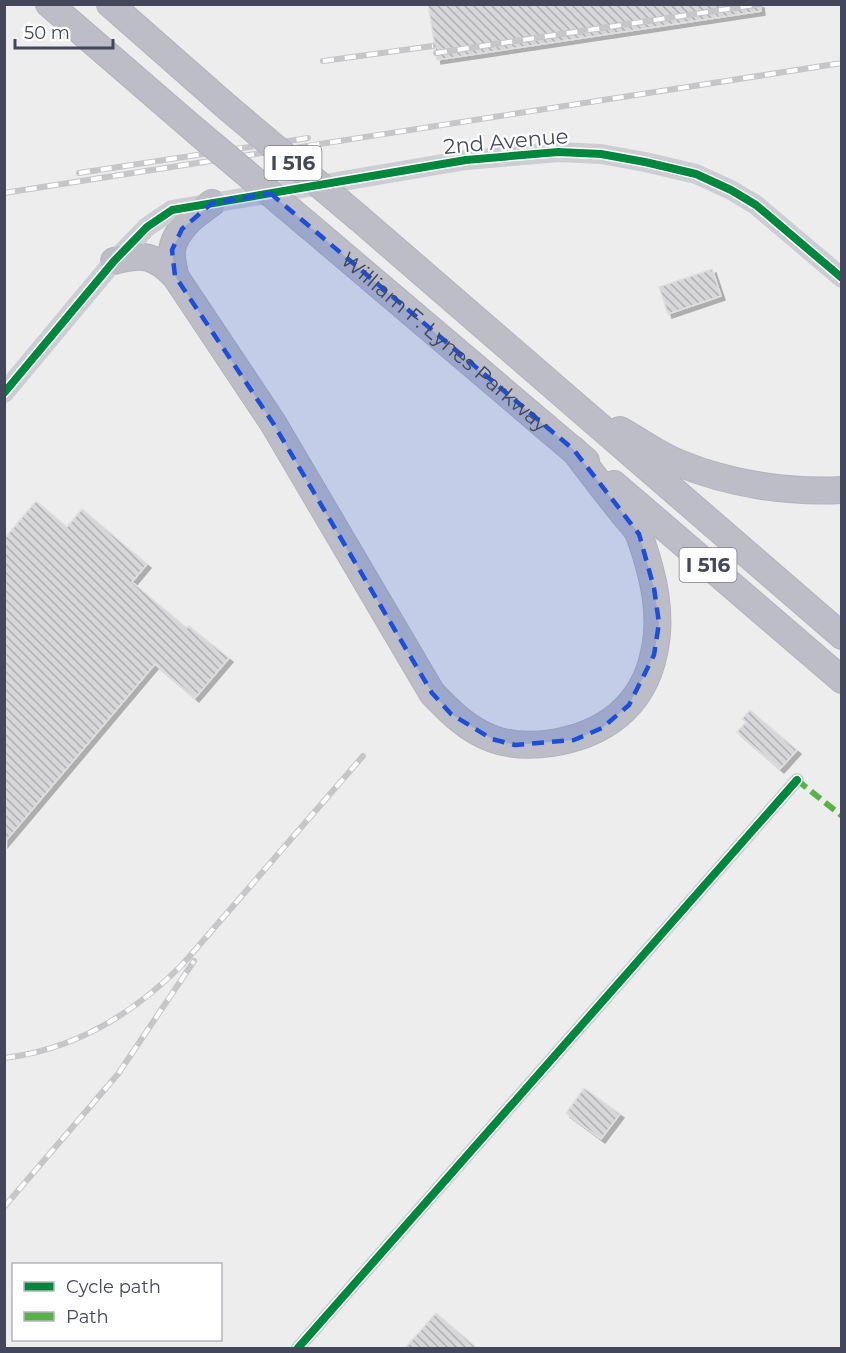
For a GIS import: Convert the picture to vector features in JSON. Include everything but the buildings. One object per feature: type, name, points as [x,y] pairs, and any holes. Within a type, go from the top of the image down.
[{"type":"highway","name":"William F. Lynes Parkway","points":[[49,4],[842,680]]},
{"type":"highway","name":"William F. Lynes Parkway","points":[[110,4],[842,636]]},
{"type":"highway","points":[[175,276],[172,250],[182,229],[190,218],[212,202]]},
{"type":"highway","points":[[114,261],[132,256],[146,257],[161,262],[175,276],[273,423],[420,669],[432,693],[452,714],[470,727],[492,739],[515,745],[542,745],[574,740],[602,728],[629,705],[643,684],[654,655],[658,622],[654,588],[639,534],[574,450]]},
{"type":"highway","points":[[579,409],[607,422],[680,464],[744,483],[795,489],[842,490]]},
{"type":"street","name":"2nd Avenue","points":[[4,393],[114,261],[147,227],[172,210],[466,160],[558,152],[601,154],[696,174],[731,190],[756,205],[842,279]]},
{"type":"street","points":[[298,1348],[796,780]]},
{"type":"highlighted area","points":[[270,193],[574,450],[639,534],[654,588],[659,623],[654,655],[629,705],[602,728],[574,740],[515,745],[492,739],[451,714],[432,693],[273,423],[175,276],[172,250],[182,229],[212,203]]},
{"type":"railway","points":[[436,53],[761,4]]},
{"type":"railway","points":[[323,61],[433,46]]},
{"type":"railway","points":[[4,193],[842,63]]},
{"type":"railway","points":[[79,173],[308,138]]},
{"type":"railway","points":[[4,1058],[30,1054],[78,1038],[123,1014],[163,983],[182,965],[363,756]]},
{"type":"railway","points":[[4,1207],[118,1074],[194,961]]},
{"type":"marked path","points":[[797,780],[842,816]]},
{"type":"cycle path","points":[[4,393],[114,261],[147,227],[172,210],[466,160],[558,152],[601,154],[696,174],[731,190],[756,205],[842,278]]},
{"type":"cycle path","points":[[298,1348],[797,780]]}]
